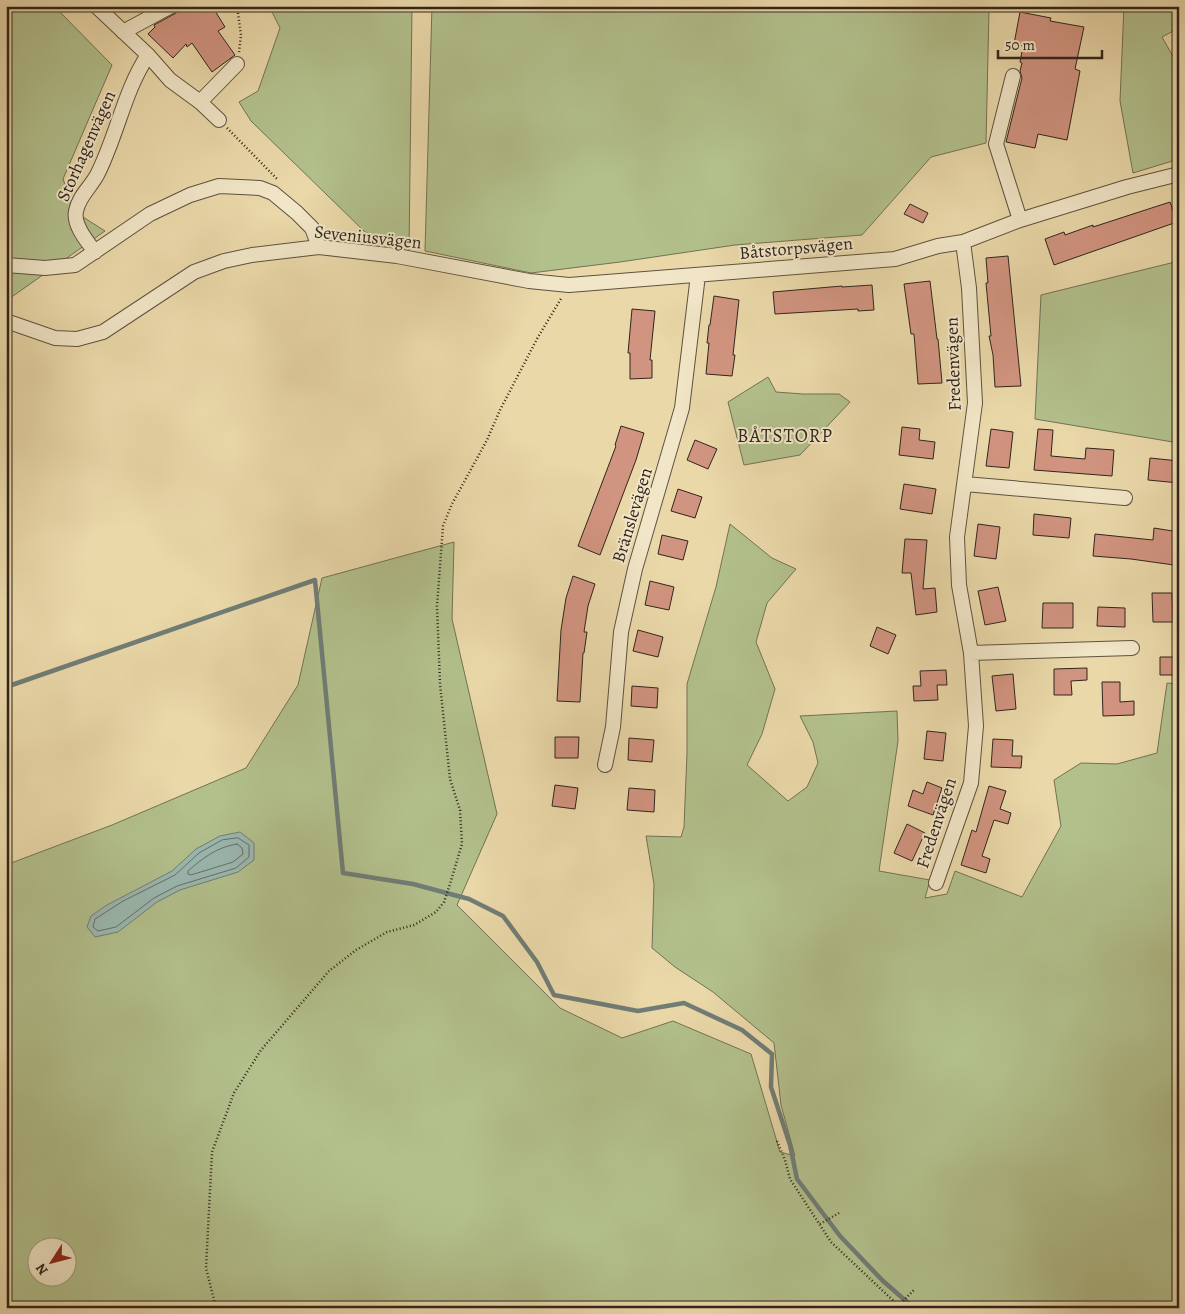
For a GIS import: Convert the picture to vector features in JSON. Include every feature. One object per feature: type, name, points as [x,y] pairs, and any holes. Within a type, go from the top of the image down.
[{"type":"street","points":[[96,6],[148,55],[170,80],[200,102],[219,120]]},
{"type":"street","points":[[123,32],[171,6]]},
{"type":"street","name":"Storhagenvägen","points":[[94,252],[84,238],[75,212],[82,194],[96,176],[112,140],[139,68],[148,55]]},
{"type":"street","points":[[200,102],[237,64]]},
{"type":"street","points":[[1013,76],[996,144],[1020,220]]},
{"type":"street","name":"Båtstorpsvägen","points":[[569,285],[895,260],[938,246],[963,242],[1020,220],[1127,187],[1179,174]]},
{"type":"street","points":[[6,265],[45,268],[75,265],[150,214],[190,195],[218,186],[260,188],[272,193],[312,228],[319,247]]},
{"type":"street","name":"Fredenvägen","points":[[936,884],[971,783],[976,726],[971,653],[958,575],[957,537],[976,403],[969,288],[963,242]]},
{"type":"street","name":"Seveniusvägen","points":[[6,321],[55,338],[77,339],[103,332],[194,272],[224,261],[252,255],[319,247],[397,256],[530,281],[569,285]]},
{"type":"street","name":"Bränslevägen","points":[[604,765],[613,727],[620,632],[635,568],[682,408],[698,275]]},
{"type":"street","points":[[965,484],[1125,498]]},
{"type":"street","points":[[971,653],[1132,648]]},
{"type":"path","points":[[237,6],[241,35],[237,64]]},
{"type":"path","points":[[216,1308],[206,1268],[212,1152],[234,1093],[261,1050],[329,971],[356,950],[387,932],[414,924],[436,912],[444,902],[462,844],[460,810],[450,779],[440,684],[436,606],[443,526],[452,504],[487,440],[500,410],[538,337],[569,285]]},
{"type":"path","points":[[777,1141],[790,1179],[803,1197],[812,1216],[820,1224],[831,1242],[899,1307],[915,1290]]},
{"type":"path","points":[[820,1224],[839,1213]]},
{"type":"green space","points":[[6,6],[54,6],[112,65],[63,179],[75,212],[105,231],[6,301]]},
{"type":"green space","points":[[269,6],[412,6],[409,252],[365,232],[251,121],[239,102],[258,91],[280,28]]},
{"type":"green space","points":[[432,6],[997,6],[989,10],[986,143],[931,157],[862,235],[735,245],[531,273],[425,251]]},
{"type":"green space","points":[[1124,6],[1179,6],[1179,28],[1162,37],[1179,67],[1179,159],[1133,173],[1120,101]]},
{"type":"green space","points":[[1179,261],[1179,443],[1035,419],[1041,295]]},
{"type":"green space","points":[[768,377],[776,392],[839,394],[850,402],[800,455],[744,465],[728,402]]},
{"type":"green space","points":[[730,524],[772,558],[796,569],[767,603],[756,642],[775,689],[762,734],[747,765],[788,801],[807,787],[818,763],[813,742],[800,716],[897,711],[898,741],[879,871],[930,880],[925,898],[947,894],[955,871],[1022,897],[1061,826],[1054,780],[1081,763],[1117,764],[1157,753],[1167,683],[1179,684],[1179,1308],[6,1308],[6,865],[112,825],[246,768],[298,685],[322,578],[454,542],[452,619],[497,814],[457,905],[560,1008],[622,1038],[673,1021],[751,1054],[780,1152],[795,1156],[781,1105],[774,1043],[713,992],[675,967],[652,948],[654,884],[646,836],[681,837],[684,827],[687,684],[716,587]]},
{"type":"water","points":[[240,832],[254,843],[254,860],[238,872],[180,890],[157,902],[118,932],[95,937],[87,927],[91,916],[107,905],[172,871],[196,849],[220,836]]},
{"type":"building","points":[[180,6],[212,6],[225,27],[218,31],[235,55],[212,72],[192,43],[187,47],[186,44],[173,58],[148,34],[155,27],[154,25],[176,13]]},
{"type":"building","points":[[1020,12],[1051,18],[1050,21],[1084,27],[1075,69],[1080,71],[1067,140],[1038,134],[1035,148],[1006,142],[1022,78],[1020,71],[1022,63],[1020,62],[1023,46],[1014,44]]},
{"type":"building","points":[[1170,202],[1177,222],[1054,265],[1045,239],[1064,232],[1065,235],[1093,225],[1093,227]]},
{"type":"building","points":[[910,204],[928,213],[923,223],[904,214]]},
{"type":"building","points":[[1008,256],[1021,386],[995,387],[993,355],[989,336],[991,336],[986,283],[988,283],[986,258]]},
{"type":"building","points":[[930,281],[942,383],[918,384],[914,334],[911,334],[904,284]]},
{"type":"building","points":[[872,285],[874,310],[858,311],[858,309],[775,314],[773,292]]},
{"type":"building","points":[[714,296],[739,300],[732,376],[706,374],[709,343],[707,343]]},
{"type":"building","points":[[632,309],[655,311],[650,360],[652,360],[652,378],[630,379],[630,353],[628,353]]},
{"type":"building","points":[[621,426],[644,433],[636,460],[600,555],[578,546],[616,446]]},
{"type":"building","points":[[902,427],[920,429],[919,440],[935,442],[933,459],[899,455]]},
{"type":"building","points":[[991,429],[1013,432],[1009,468],[986,466]]},
{"type":"building","points":[[1038,429],[1053,430],[1051,456],[1085,459],[1086,448],[1114,450],[1112,476],[1034,470]]},
{"type":"building","points":[[695,440],[717,449],[708,469],[687,460]]},
{"type":"building","points":[[1150,458],[1179,461],[1179,483],[1148,480]]},
{"type":"building","points":[[904,484],[936,489],[932,514],[900,509]]},
{"type":"building","points":[[678,489],[702,497],[695,518],[671,511]]},
{"type":"building","points":[[1034,514],[1071,518],[1069,538],[1033,535]]},
{"type":"building","points":[[978,524],[1000,527],[996,559],[974,556]]},
{"type":"building","points":[[1154,528],[1179,532],[1174,565],[1093,556],[1095,534],[1153,540]]},
{"type":"building","points":[[662,535],[688,541],[683,560],[658,554]]},
{"type":"building","points":[[905,539],[927,540],[923,589],[935,588],[937,612],[916,615],[911,573],[902,573]]},
{"type":"building","points":[[573,576],[595,584],[588,606],[584,632],[587,632],[583,653],[580,702],[557,701],[561,630],[566,598]]},
{"type":"building","points":[[650,581],[674,587],[669,610],[645,605]]},
{"type":"building","points":[[998,587],[1006,621],[985,625],[978,591]]},
{"type":"building","points":[[1152,593],[1172,593],[1173,622],[1153,622]]},
{"type":"building","points":[[1043,603],[1073,603],[1073,628],[1042,628]]},
{"type":"building","points":[[1098,607],[1125,608],[1125,627],[1097,626]]},
{"type":"building","points":[[877,627],[896,635],[888,654],[870,646]]},
{"type":"building","points":[[638,630],[663,637],[658,657],[633,651]]},
{"type":"building","points":[[1160,657],[1179,657],[1179,675],[1160,675]]},
{"type":"building","points":[[1087,668],[1087,680],[1071,681],[1072,695],[1054,695],[1054,669]]},
{"type":"building","points":[[946,670],[947,685],[937,685],[938,700],[914,701],[913,686],[921,686],[920,671]]},
{"type":"building","points":[[1013,674],[1016,709],[996,711],[992,676]]},
{"type":"building","points":[[1102,682],[1120,682],[1120,702],[1134,701],[1134,715],[1103,716]]},
{"type":"building","points":[[632,686],[658,688],[657,708],[631,706]]},
{"type":"building","points":[[927,731],[946,733],[943,761],[924,759]]},
{"type":"building","points":[[555,737],[579,737],[578,758],[555,758]]},
{"type":"building","points":[[629,738],[654,740],[652,762],[628,760]]},
{"type":"building","points":[[993,739],[1013,740],[1012,756],[1022,756],[1021,768],[991,767]]},
{"type":"building","points":[[927,782],[942,788],[933,815],[908,806],[913,790],[923,794]]},
{"type":"building","points":[[555,785],[578,788],[575,809],[552,806]]},
{"type":"building","points":[[989,786],[1006,791],[1000,809],[1011,813],[1008,824],[994,820],[982,856],[990,859],[986,873],[961,865],[972,830],[976,832]]},
{"type":"building","points":[[629,788],[655,790],[654,812],[627,810]]},
{"type":"building","points":[[907,824],[925,833],[912,861],[894,853]]},
{"type":"waterway","points":[[6,687],[315,580],[343,873],[413,884],[469,899],[503,916],[537,962],[554,995],[638,1011],[684,1003],[742,1030],[772,1054],[771,1087],[790,1145],[797,1179],[840,1236],[883,1281],[914,1308]]},
{"type":"district","name":"BÅTSTORP","points":[[785,436]]}]
